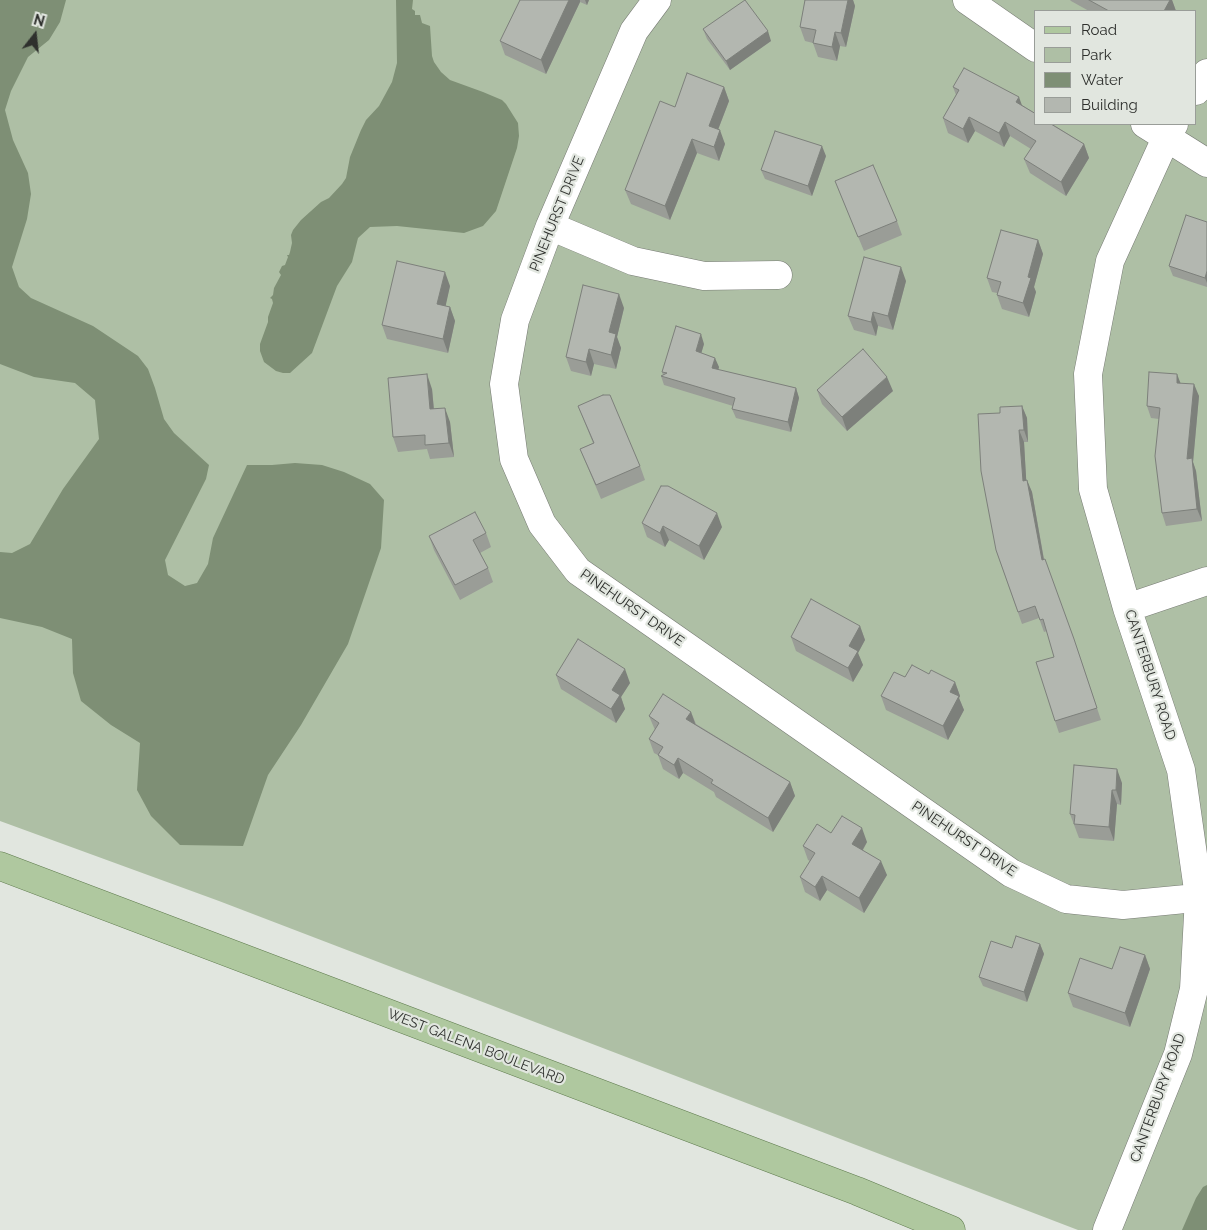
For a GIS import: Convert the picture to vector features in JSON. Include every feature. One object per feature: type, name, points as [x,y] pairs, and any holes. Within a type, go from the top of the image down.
[{"type":"main road","name":"WEST GALENA BOULEVARD","points":[[0,866],[857,1191],[951,1230]]},
{"type":"street","name":"PINEHURST DRIVE","points":[[657,0],[634,31],[550,226],[515,320],[504,384],[514,459],[542,524],[578,571],[1011,873],[1066,899],[1123,905],[1203,897]]},
{"type":"street","points":[[967,0],[1034,47]]},
{"type":"street","points":[[1197,89],[1207,73]]},
{"type":"street","points":[[1162,128],[1207,163]]},
{"type":"street","name":"CANTERBURY ROAD","points":[[1107,1230],[1178,1054],[1194,989],[1203,897],[1181,770],[1127,608],[1093,489],[1088,374],[1110,261],[1162,128]]},
{"type":"street","points":[[550,226],[633,261],[704,276],[778,275]]},
{"type":"street","points":[[1127,608],[1207,581]]},
{"type":"green space","points":[[0,0],[1207,0],[1207,1230],[1078,1230],[219,901],[0,821]]},
{"type":"water","points":[[0,0],[66,0],[60,22],[49,40],[28,57],[11,91],[5,110],[13,140],[28,173],[31,194],[27,219],[12,267],[19,287],[31,298],[93,326],[138,356],[148,369],[164,419],[174,433],[209,465],[206,479],[165,560],[168,575],[185,586],[197,583],[208,564],[213,538],[247,465],[295,463],[322,465],[344,472],[370,484],[384,500],[381,548],[348,644],[301,725],[268,775],[243,846],[180,845],[151,816],[137,790],[140,743],[111,725],[81,701],[73,673],[72,639],[42,627],[0,618],[0,552],[12,553],[30,544],[63,489],[99,439],[95,400],[75,383],[34,377],[0,364]]},
{"type":"water","points":[[396,0],[413,0],[412,9],[415,11],[415,15],[420,15],[422,23],[430,26],[432,56],[441,72],[450,80],[502,100],[506,104],[518,123],[519,136],[517,148],[496,211],[483,226],[464,233],[397,226],[370,227],[358,238],[352,262],[337,286],[312,353],[290,373],[276,371],[264,362],[260,351],[260,344],[273,303],[270,298],[281,275],[279,272],[282,266],[285,265],[287,255],[289,255],[293,230],[301,220],[321,202],[329,198],[342,184],[346,178],[350,157],[361,130],[366,120],[379,106],[392,82],[397,63]]},
{"type":"water","points":[[1207,1185],[1207,1230],[1182,1230],[1196,1198],[1203,1187]]},
{"type":"building","points":[[520,0],[569,0],[541,60],[500,41]]},
{"type":"building","points":[[745,0],[768,31],[726,61],[703,29]]},
{"type":"building","points":[[805,0],[848,0],[841,33],[835,32],[832,47],[813,43],[816,30],[800,27]]},
{"type":"building","points":[[1089,0],[1170,0],[1165,10],[1107,10]]},
{"type":"building","points":[[964,68],[1019,97],[1016,102],[1034,113],[1034,125],[1053,125],[1084,144],[1061,182],[1024,159],[1036,141],[1005,122],[999,133],[969,117],[963,129],[943,118],[959,90],[953,87]]},
{"type":"building","points":[[687,73],[724,87],[709,126],[720,130],[714,147],[692,139],[665,206],[625,190],[660,101],[675,107]]},
{"type":"building","points":[[775,131],[822,146],[808,186],[761,170]]},
{"type":"building","points":[[873,165],[897,221],[858,237],[835,181]]},
{"type":"building","points":[[1186,215],[1207,222],[1207,271],[1205,278],[1169,266]]},
{"type":"building","points":[[1001,230],[1038,240],[1028,277],[1031,278],[1023,303],[997,295],[1001,282],[987,278]]},
{"type":"building","points":[[864,257],[901,267],[888,316],[873,312],[871,322],[848,316]]},
{"type":"building","points":[[397,261],[445,272],[437,304],[450,307],[443,339],[382,325]]},
{"type":"building","points":[[583,285],[619,294],[609,332],[616,334],[611,355],[589,349],[586,362],[566,357]]},
{"type":"building","points":[[676,326],[701,334],[696,351],[715,358],[712,368],[796,388],[788,422],[732,409],[735,398],[661,376],[667,373],[662,372]]},
{"type":"building","points":[[863,349],[887,377],[842,417],[817,390]]},
{"type":"building","points":[[1149,372],[1177,374],[1177,383],[1194,384],[1187,459],[1192,458],[1197,509],[1162,513],[1155,456],[1160,408],[1147,406]]},
{"type":"building","points":[[427,374],[430,409],[445,408],[449,443],[425,445],[425,435],[393,437],[388,378]]},
{"type":"building","points":[[603,395],[610,395],[640,466],[596,485],[580,449],[594,443],[578,406]]},
{"type":"building","points":[[1022,406],[1024,430],[1019,430],[1023,481],[1027,480],[1042,560],[1045,559],[1097,708],[1055,721],[1036,662],[1054,657],[1043,619],[1040,620],[1035,606],[1018,612],[996,550],[981,471],[978,414],[1000,413],[1000,407]]},
{"type":"building","points":[[661,486],[668,486],[717,513],[699,546],[663,526],[660,533],[642,523]]},
{"type":"building","points":[[475,512],[486,533],[473,540],[488,568],[455,585],[429,536]]},
{"type":"building","points":[[811,599],[860,626],[849,646],[858,651],[848,668],[791,637]]},
{"type":"building","points":[[578,639],[625,669],[612,690],[620,695],[611,709],[556,675]]},
{"type":"building","points":[[912,665],[929,674],[931,670],[955,682],[950,692],[959,696],[943,726],[881,696],[894,672],[905,677]]},
{"type":"building","points":[[663,694],[691,712],[686,719],[790,782],[768,818],[711,783],[713,780],[678,758],[674,765],[658,755],[663,747],[649,739],[659,723],[649,716]]},
{"type":"building","points":[[1074,765],[1117,769],[1116,790],[1112,790],[1109,827],[1074,824],[1075,815],[1070,814]]},
{"type":"building","points":[[842,816],[862,828],[852,844],[881,861],[859,898],[822,876],[815,887],[800,877],[815,853],[803,846],[817,824],[831,833]]},
{"type":"building","points":[[1016,936],[1040,944],[1024,992],[979,977],[991,941],[1012,948]]},
{"type":"building","points":[[1120,947],[1145,955],[1125,1013],[1068,993],[1080,958],[1112,969]]}]
